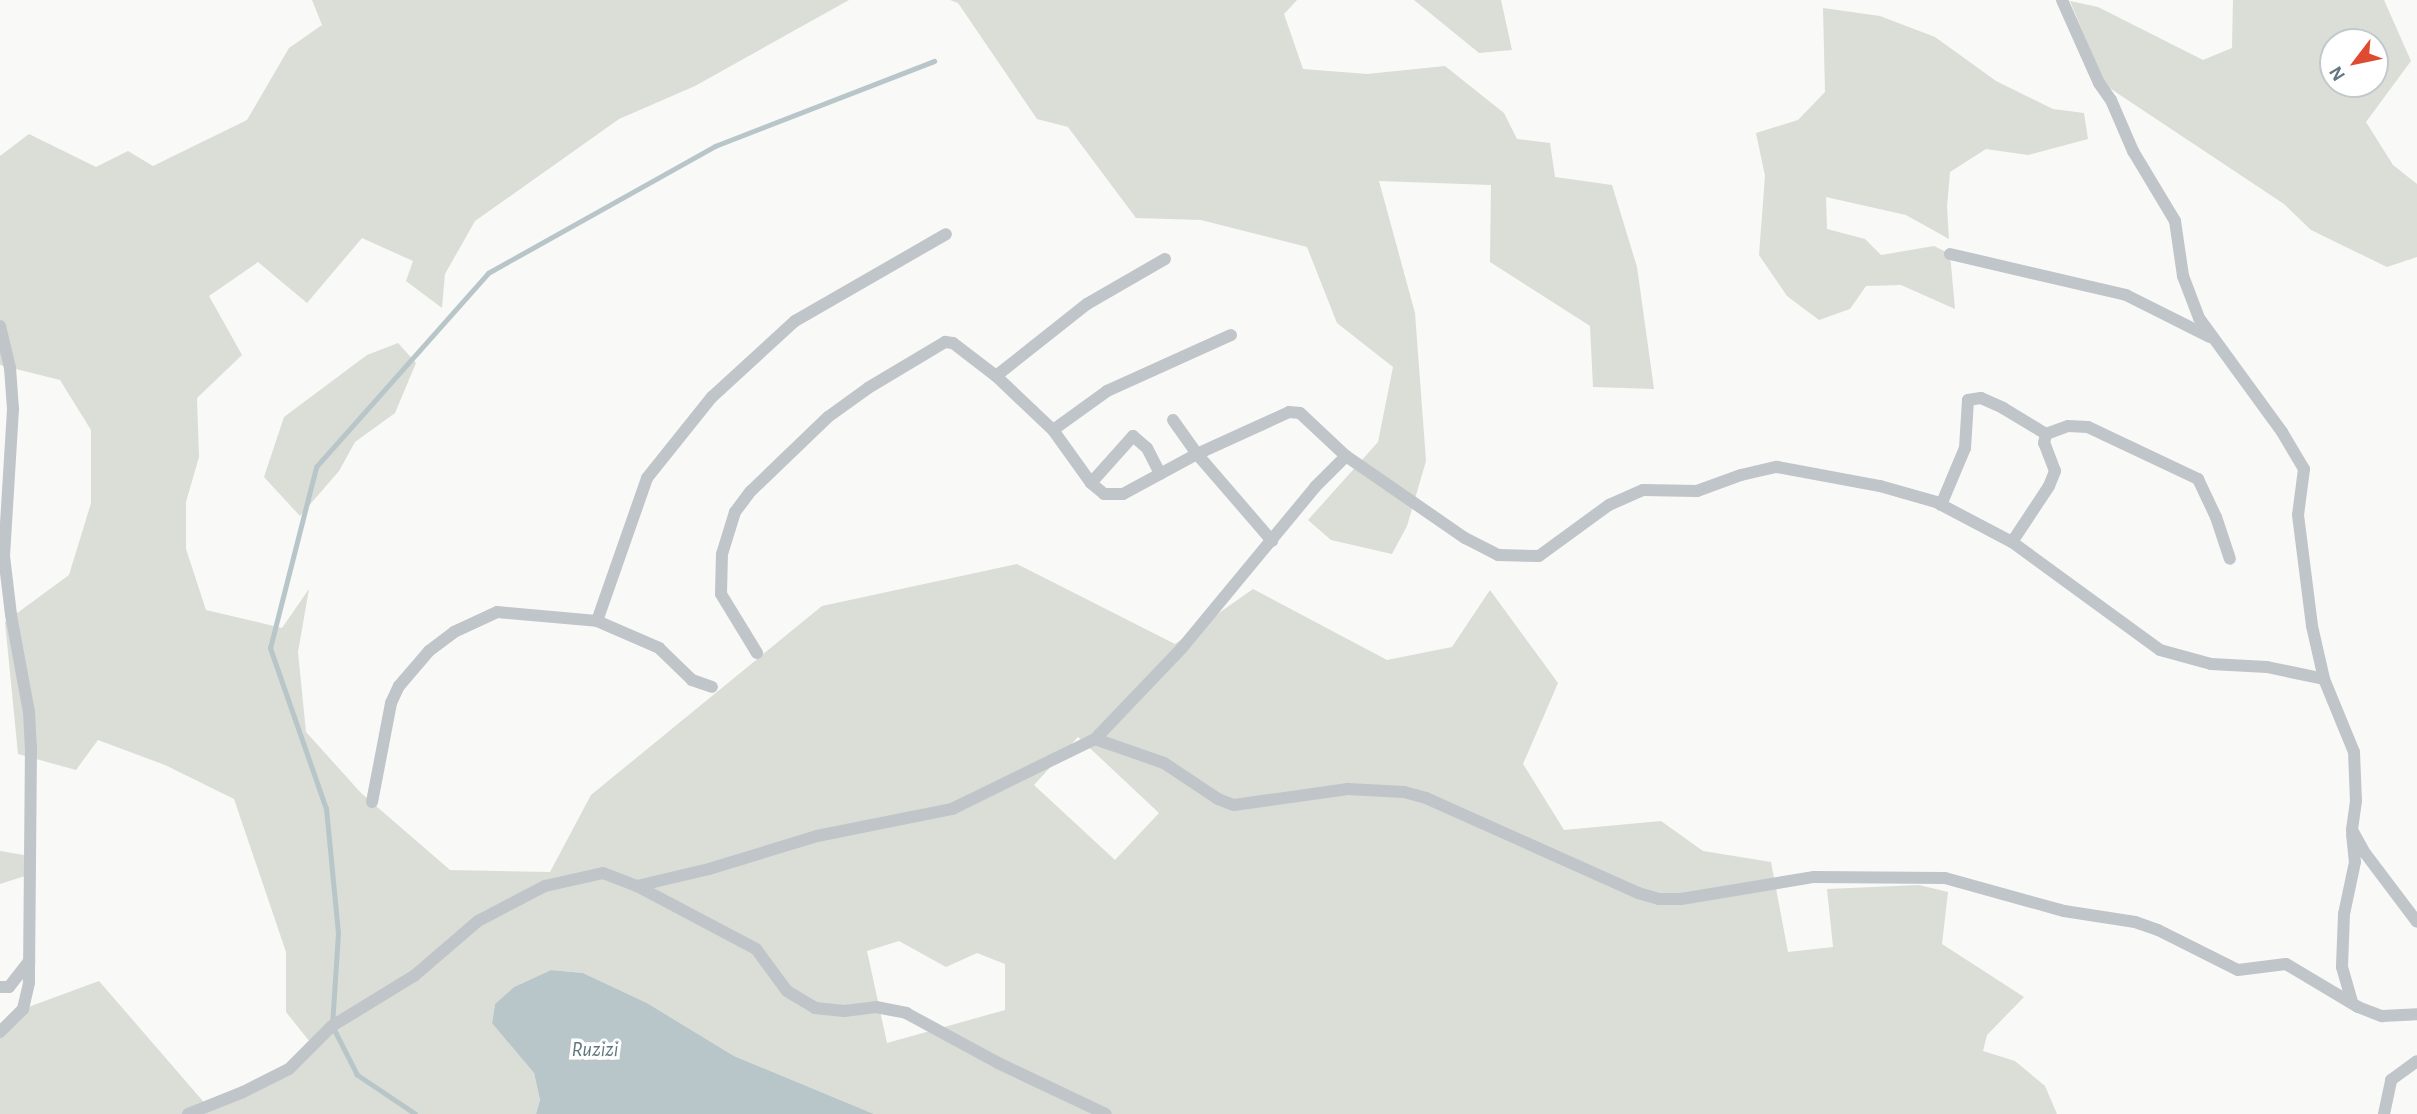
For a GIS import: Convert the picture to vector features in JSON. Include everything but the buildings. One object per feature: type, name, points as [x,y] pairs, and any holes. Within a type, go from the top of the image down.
[{"type":"street","points":[[2062,0],[2133,151],[2175,221],[2183,276],[2199,318],[2282,432],[2304,469],[2298,515],[2312,626],[2324,679],[2354,752],[2356,801],[2352,830],[2355,862],[2344,914],[2342,967],[2352,1003]]},
{"type":"street","points":[[597,621],[647,478],[712,397],[795,321],[946,234]]},
{"type":"street","points":[[1950,254],[2126,295],[2213,338]]},
{"type":"street","points":[[996,376],[1087,304],[1165,259]]},
{"type":"street","points":[[0,326],[10,368],[13,409],[5,556],[11,615],[29,712],[30,746],[29,983],[23,1009],[0,1032]]},
{"type":"street","points":[[1054,430],[1107,391],[1231,335]]},
{"type":"street","points":[[757,653],[721,594],[722,554],[735,512],[751,491],[828,417],[930,348],[945,342],[953,343],[996,376],[1054,430],[1091,483],[1104,494],[1115,495],[1282,414],[1296,411],[1346,456],[1465,538],[1498,555],[1539,556],[1609,505],[1630,494],[1658,489],[1697,491],[1741,475],[1777,467],[1880,486],[1941,505],[2012,542],[2160,650],[2211,664],[2267,667],[2324,679]]},
{"type":"street","points":[[1941,505],[1965,448],[1968,400],[1980,398],[2003,408],[2046,434]]},
{"type":"street","points":[[1173,420],[1197,454],[1272,541]]},
{"type":"street","points":[[2046,434],[2068,426],[2088,427],[2198,479],[2216,517],[2230,559]]},
{"type":"street","points":[[2012,542],[2044,494],[2055,471],[2043,443],[2046,434]]},
{"type":"street","points":[[1091,483],[1133,436],[1147,448],[1160,474]]},
{"type":"street","points":[[637,886],[709,869],[817,836],[952,809],[1095,739],[1182,648],[1315,487],[1346,456]]},
{"type":"street","points":[[372,802],[391,703],[413,667],[454,632],[497,611],[597,621],[659,648],[692,680],[712,687]]},
{"type":"street","points":[[1095,739],[1164,764],[1218,799],[1234,805],[1348,789],[1404,792],[1426,798],[1638,893],[1659,899],[1681,899],[1814,877],[1945,878],[2064,911],[2135,922],[2158,930],[2238,970],[2286,964],[2352,1003],[2382,1016],[2417,1014]]},
{"type":"street","points":[[2352,830],[2373,864],[2417,922]]},
{"type":"street","points":[[188,1114],[243,1092],[289,1069],[332,1026],[414,976],[478,921],[519,897],[554,883],[603,873],[637,886],[756,949],[787,990],[815,1008],[844,1011],[876,1007],[906,1013],[998,1063],[1106,1114]]},
{"type":"street","points":[[0,987],[9,987],[29,961]]},
{"type":"street","points":[[2384,1114],[2391,1080],[2417,1061]]},
{"type":"shaded area","points":[[312,0],[849,0],[695,86],[619,119],[475,221],[445,274],[442,308],[406,281],[413,261],[362,238],[307,303],[258,262],[209,296],[242,355],[197,398],[199,457],[186,502],[186,549],[206,610],[282,628],[309,589],[298,652],[306,732],[361,793],[450,870],[550,872],[591,795],[822,606],[1017,564],[1175,644],[1253,589],[1387,660],[1452,647],[1490,590],[1558,683],[1523,764],[1564,830],[1661,821],[1703,851],[1771,862],[1788,952],[1833,947],[1827,889],[1919,885],[1948,892],[1942,944],[2024,997],[1987,1035],[1983,1051],[2015,1061],[2045,1086],[2057,1114],[874,1114],[734,1056],[647,1003],[583,973],[551,970],[514,987],[495,1004],[492,1022],[534,1073],[540,1100],[536,1114],[0,1114],[0,1032],[23,1009],[99,981],[208,1107],[275,1077],[314,1047],[286,1012],[286,952],[234,799],[165,765],[98,740],[76,770],[18,754],[5,622],[69,575],[91,503],[91,430],[60,380],[0,365],[0,156],[29,134],[96,167],[128,151],[153,166],[247,120],[289,48],[322,25]],"holes":[[[1078,737],[1159,813],[1115,860],[1034,785]],[[899,941],[946,967],[977,953],[1005,964],[1005,1010],[887,1043],[867,951]]]},
{"type":"shaded area","points":[[950,0],[1297,0],[1284,14],[1303,69],[1367,74],[1445,66],[1504,113],[1517,139],[1550,143],[1555,177],[1612,185],[1637,267],[1654,389],[1593,387],[1590,326],[1490,262],[1491,185],[1379,181],[1415,313],[1426,461],[1407,526],[1392,554],[1331,540],[1308,520],[1378,442],[1393,367],[1337,323],[1307,247],[1201,220],[1136,218],[1068,127],[1037,119],[958,3]]},
{"type":"shaded area","points":[[1414,0],[1501,0],[1512,50],[1479,53]]},
{"type":"shaded area","points":[[2233,0],[2384,0],[2411,61],[2389,91],[2389,28],[2319,28],[2319,98],[2384,98],[2366,122],[2393,165],[2417,184],[2417,257],[2387,267],[2311,230],[2284,204],[2105,85],[2070,1],[2098,7],[2203,60],[2232,48]]},
{"type":"shaded area","points":[[1823,8],[1880,16],[1935,37],[1996,81],[2053,109],[2084,113],[2088,139],[2028,155],[1986,149],[1950,172],[1947,207],[1949,239],[1906,215],[1826,197],[1827,229],[1865,239],[1881,255],[1934,246],[1950,254],[1955,309],[1901,285],[1866,286],[1850,309],[1819,320],[1787,296],[1759,255],[1765,176],[1756,133],[1798,120],[1825,92]]},
{"type":"shaded area","points":[[398,343],[416,363],[395,413],[355,442],[339,471],[300,516],[264,477],[284,417],[367,355]]},
{"type":"shaded area","points":[[0,851],[24,855],[25,876],[0,884]]},
{"type":"water","name":"Ruzizi","points":[[551,970],[583,973],[647,1003],[734,1056],[874,1114],[536,1114],[540,1100],[534,1073],[492,1023],[495,1004],[514,987]]},
{"type":"waterway","points":[[415,1114],[357,1075],[332,1026],[338,933],[326,809],[270,648],[316,467],[488,273],[715,146],[934,61]]}]
